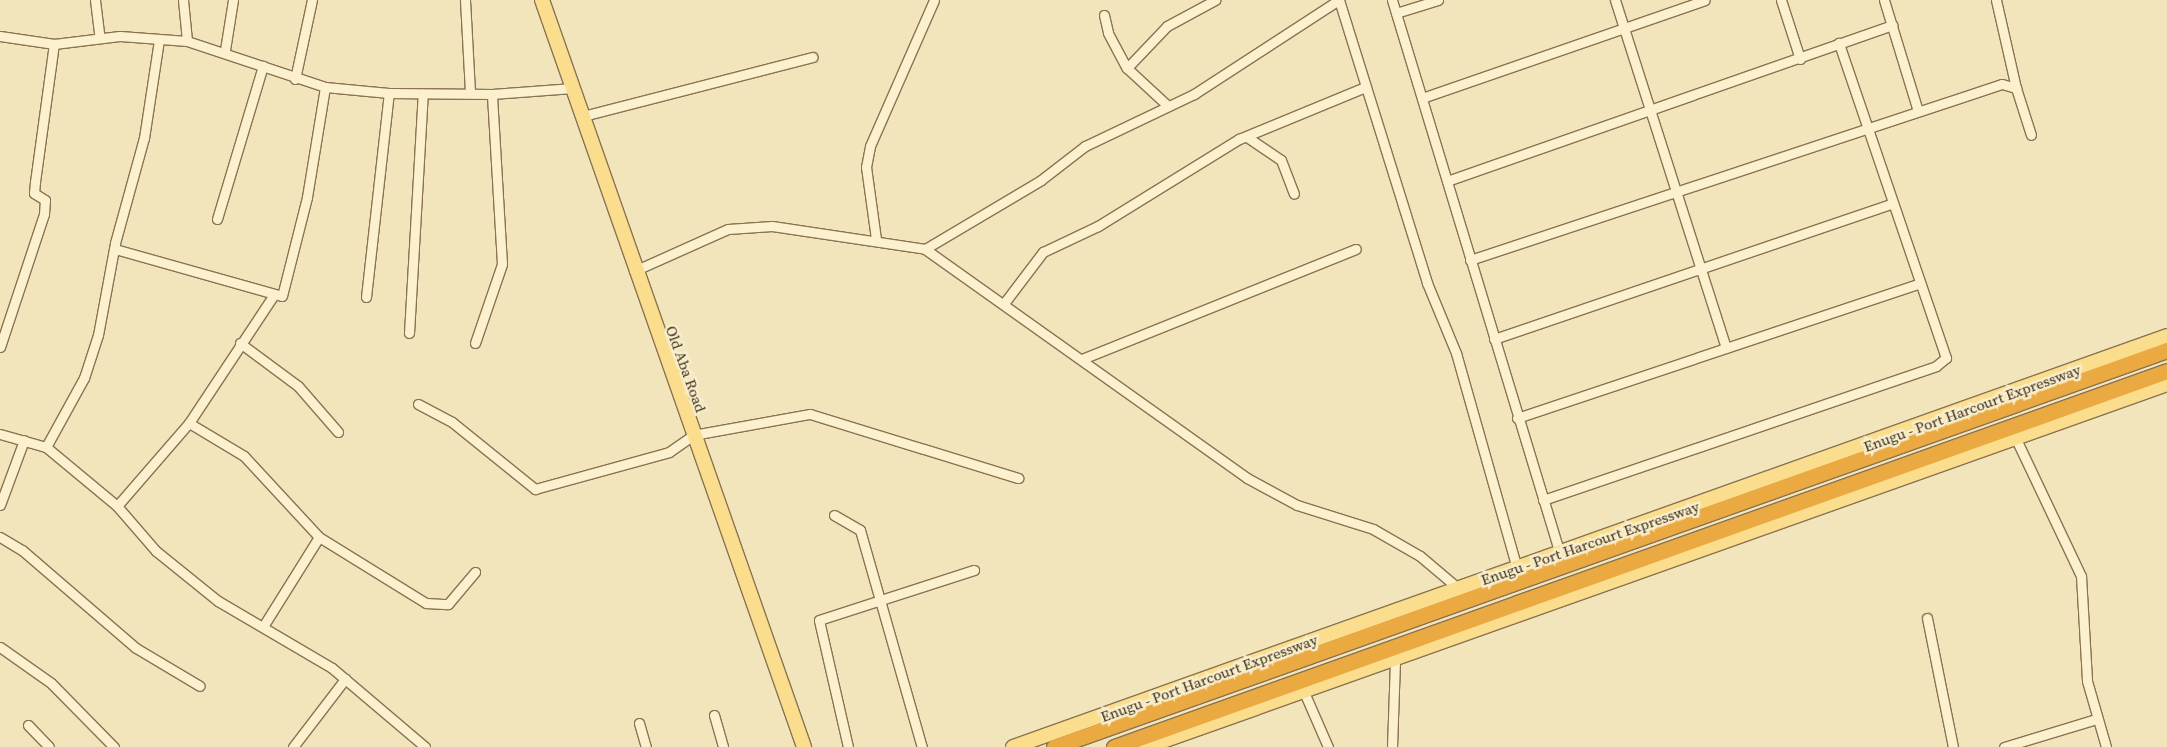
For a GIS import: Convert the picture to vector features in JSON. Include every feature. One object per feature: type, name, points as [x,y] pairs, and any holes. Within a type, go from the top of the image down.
[{"type":"highway","name":"Enugu - Port Harcourt Expressway","points":[[1054,747],[2167,350]]},
{"type":"highway","name":"Enugu - Port Harcourt Expressway","points":[[1114,747],[2167,371]]},
{"type":"highway","points":[[1787,485],[1794,505]]},
{"type":"main road","name":"Old Aba Road","points":[[542,0],[583,116],[634,271],[804,747]]},
{"type":"main road","name":"Enugu - Port Harcourt Expressway","points":[[1013,747],[1560,554],[2167,336]]},
{"type":"main road","points":[[1154,746],[2167,384]]},
{"type":"street","points":[[95,0],[100,38]]},
{"type":"street","points":[[183,0],[187,41]]},
{"type":"street","points":[[225,50],[233,0]]},
{"type":"street","points":[[295,79],[312,0]]},
{"type":"street","points":[[465,0],[470,93]]},
{"type":"street","points":[[876,239],[866,167],[870,146],[934,0]]},
{"type":"street","points":[[1128,68],[1167,26],[1215,0]]},
{"type":"street","points":[[925,249],[1040,180],[1085,146],[1212,83],[1339,0],[1363,88],[1427,282],[1456,353],[1517,568]]},
{"type":"street","points":[[1392,0],[1517,418],[1560,554]]},
{"type":"street","points":[[1396,13],[1438,0]]},
{"type":"street","points":[[1615,0],[1648,112],[1726,348]]},
{"type":"street","points":[[1422,98],[1706,0]]},
{"type":"street","points":[[1781,0],[1800,59]]},
{"type":"street","points":[[1884,0],[1918,111]]},
{"type":"street","points":[[1996,0],[2016,88],[2031,135]]},
{"type":"street","points":[[1104,15],[1108,33],[1128,68],[1168,106]]},
{"type":"street","points":[[1447,180],[1648,112],[1892,25]]},
{"type":"street","points":[[0,36],[54,44],[100,38],[187,41],[225,50],[295,79],[325,87],[389,93],[492,94],[573,88]]},
{"type":"street","points":[[46,447],[84,378],[98,334],[114,249],[144,138],[159,40]]},
{"type":"street","points":[[1543,500],[1936,366],[1946,358],[1944,347],[1865,128],[1839,43]]},
{"type":"street","points":[[0,347],[44,214],[44,200],[34,193],[54,44]]},
{"type":"street","points":[[583,116],[813,57]]},
{"type":"street","points":[[217,219],[263,66]]},
{"type":"street","points":[[1470,260],[2002,84],[2016,88]]},
{"type":"street","points":[[114,249],[273,296],[282,296],[288,288],[325,87]]},
{"type":"street","points":[[1005,302],[1043,252],[1098,226],[1247,137],[1363,88]]},
{"type":"street","points":[[366,298],[389,93]]},
{"type":"street","points":[[409,333],[423,93]]},
{"type":"street","points":[[475,344],[502,264],[492,94]]},
{"type":"street","points":[[1247,137],[1281,160],[1294,194]]},
{"type":"street","points":[[1494,339],[1892,204]]},
{"type":"street","points":[[634,271],[728,228],[772,226],[876,239],[925,249],[1005,302],[1247,478],[1297,505],[1373,529],[1420,556],[1459,589]]},
{"type":"street","points":[[1082,359],[1356,249]]},
{"type":"street","points":[[1517,418],[1920,284]]},
{"type":"street","points":[[117,506],[189,423],[273,296]]},
{"type":"street","points":[[240,344],[298,386],[338,432]]},
{"type":"street","points":[[418,404],[452,422],[535,489],[669,452],[693,435],[810,414],[826,416],[892,442],[1018,478]]},
{"type":"street","points":[[189,423],[244,456],[319,537],[426,604],[448,604],[474,572]]},
{"type":"street","points":[[0,434],[46,447],[117,506],[156,551],[218,601],[264,624],[346,679],[425,747]]},
{"type":"street","points":[[2016,439],[2082,576],[2087,681],[2096,719],[2106,747]]},
{"type":"street","points":[[0,505],[24,440]]},
{"type":"street","points":[[834,515],[860,530],[922,747]]},
{"type":"street","points":[[0,537],[22,550],[136,648],[200,686]]},
{"type":"street","points":[[264,624],[319,537]]},
{"type":"street","points":[[848,747],[819,620],[974,570]]},
{"type":"street","points":[[1927,618],[1953,747]]},
{"type":"street","points":[[0,647],[51,683],[114,747]]},
{"type":"street","points":[[1392,747],[1395,659]]},
{"type":"street","points":[[293,747],[346,679]]},
{"type":"street","points":[[1304,692],[1328,747]]},
{"type":"street","points":[[714,715],[723,747]]},
{"type":"street","points":[[2004,747],[2096,719]]},
{"type":"street","points":[[639,723],[646,747]]},
{"type":"street","points":[[28,725],[49,747]]}]
